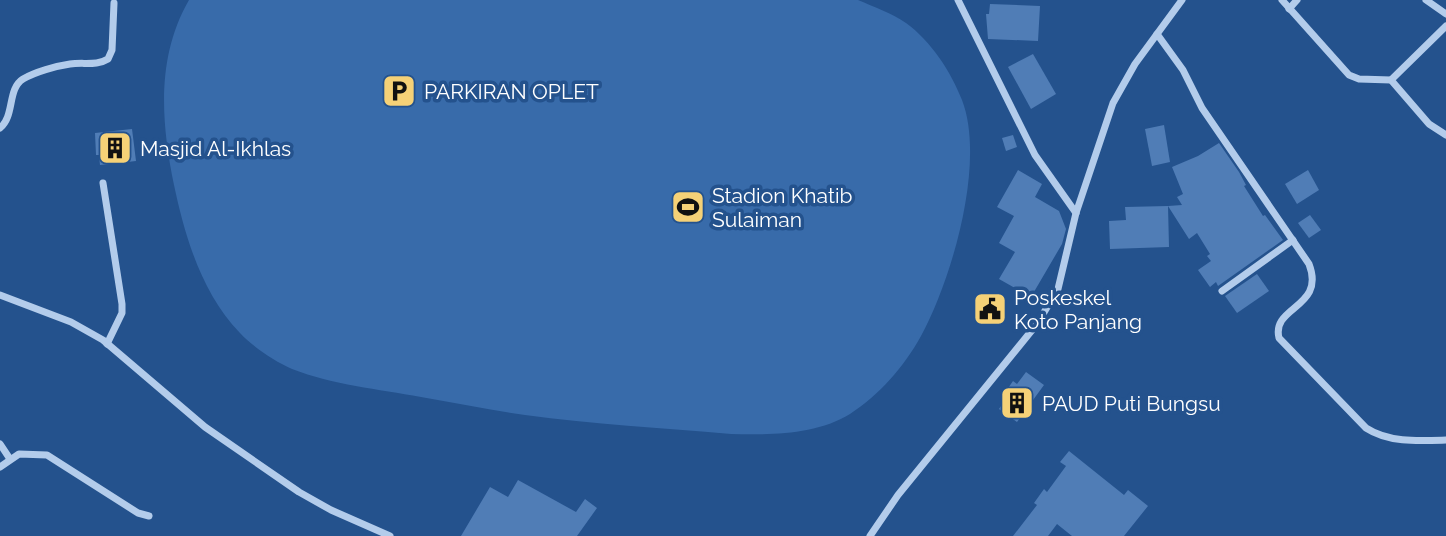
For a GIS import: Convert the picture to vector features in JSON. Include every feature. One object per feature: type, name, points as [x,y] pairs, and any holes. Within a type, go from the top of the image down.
[{"type":"street","points":[[958,0],[1034,155],[1076,214]]},
{"type":"street","points":[[1282,0],[1349,75],[1359,79],[1391,80],[1446,26]]},
{"type":"street","points":[[1289,9],[1297,0]]},
{"type":"street","points":[[1426,0],[1446,14]]},
{"type":"street","points":[[870,536],[898,495],[1037,324],[1058,289],[1076,214],[1113,103],[1135,64],[1180,1]]},
{"type":"street","points":[[0,128],[7,121],[15,90],[23,79],[64,65],[100,63],[108,59],[112,50],[114,3]]},
{"type":"street","points":[[1157,34],[1183,70],[1202,108],[1309,264],[1314,284],[1280,323],[1277,333],[1281,341],[1366,428],[1377,435],[1388,439],[1446,440]]},
{"type":"street","points":[[1391,80],[1429,124],[1446,135]]},
{"type":"street","points":[[103,183],[122,304],[122,313],[107,344]]},
{"type":"street","points":[[1222,291],[1293,240]]},
{"type":"street","points":[[0,295],[71,322],[107,344],[205,427],[299,492],[331,510],[390,536]]},
{"type":"street","points":[[0,444],[10,459]]},
{"type":"street","points":[[0,467],[19,454],[47,455],[134,510],[149,516]]},
{"type":"shaded area","points":[[189,0],[858,0],[895,16],[915,30],[946,68],[962,100],[968,126],[970,155],[968,187],[954,253],[933,312],[899,369],[861,406],[837,421],[822,426],[776,434],[731,434],[525,415],[356,386],[292,369],[257,348],[227,318],[205,283],[184,225],[166,138],[164,90],[171,44]]},
{"type":"building","points":[[990,4],[1040,6],[1038,41],[988,39],[986,14],[989,14]]},
{"type":"building","points":[[1033,54],[1056,94],[1031,109],[1008,67]]},
{"type":"building","points":[[1164,125],[1170,162],[1152,166],[1145,129]]},
{"type":"building","name":"Masjid Al-Ikhlas","points":[[132,129],[136,161],[100,165],[99,155],[96,155],[95,133]]},
{"type":"building","points":[[1013,135],[1017,147],[1006,151],[1002,138]]},
{"type":"building","points":[[1219,143],[1239,172],[1246,185],[1244,186],[1263,216],[1265,215],[1283,240],[1218,286],[1216,282],[1210,287],[1198,270],[1211,261],[1207,256],[1210,254],[1197,233],[1189,239],[1168,206],[1182,205],[1177,197],[1183,194],[1172,167]]},
{"type":"building","points":[[1018,170],[1042,184],[1035,197],[1059,211],[1066,229],[1062,244],[1031,297],[999,279],[1015,252],[999,243],[1014,216],[997,207]]},
{"type":"building","points":[[1308,170],[1319,190],[1297,204],[1285,184]]},
{"type":"building","points":[[1168,206],[1169,247],[1110,249],[1109,221],[1126,220],[1125,207]]},
{"type":"building","points":[[1310,215],[1321,230],[1309,238],[1298,223]]},
{"type":"building","points":[[1257,274],[1269,291],[1237,313],[1225,296]]},
{"type":"building","name":"PAUD Puti Bungsu","points":[[1026,372],[1044,385],[1017,422],[999,409],[1007,397],[1004,394],[1013,381],[1017,384]]},
{"type":"building","points":[[1069,451],[1124,495],[1128,490],[1148,506],[1124,536],[1072,536],[1057,524],[1048,536],[1013,536],[1037,505],[1034,503],[1044,489],[1047,492],[1066,466],[1060,462]]},
{"type":"building","points":[[518,480],[576,512],[585,499],[597,508],[577,536],[461,536],[490,487],[508,497]]},
{"type":"place","name":"PARKIRAN OPLET","points":[[399,91]]},
{"type":"place","name":"Masjid Al-Ikhlas","points":[[115,148]]},
{"type":"place","name":"Stadion Khatib Sulaiman","points":[[688,207]]},
{"type":"place","name":"Poskeskel Koto Panjang","points":[[990,309]]},
{"type":"place","name":"PAUD Puti Bungsu","points":[[1017,403]]}]
